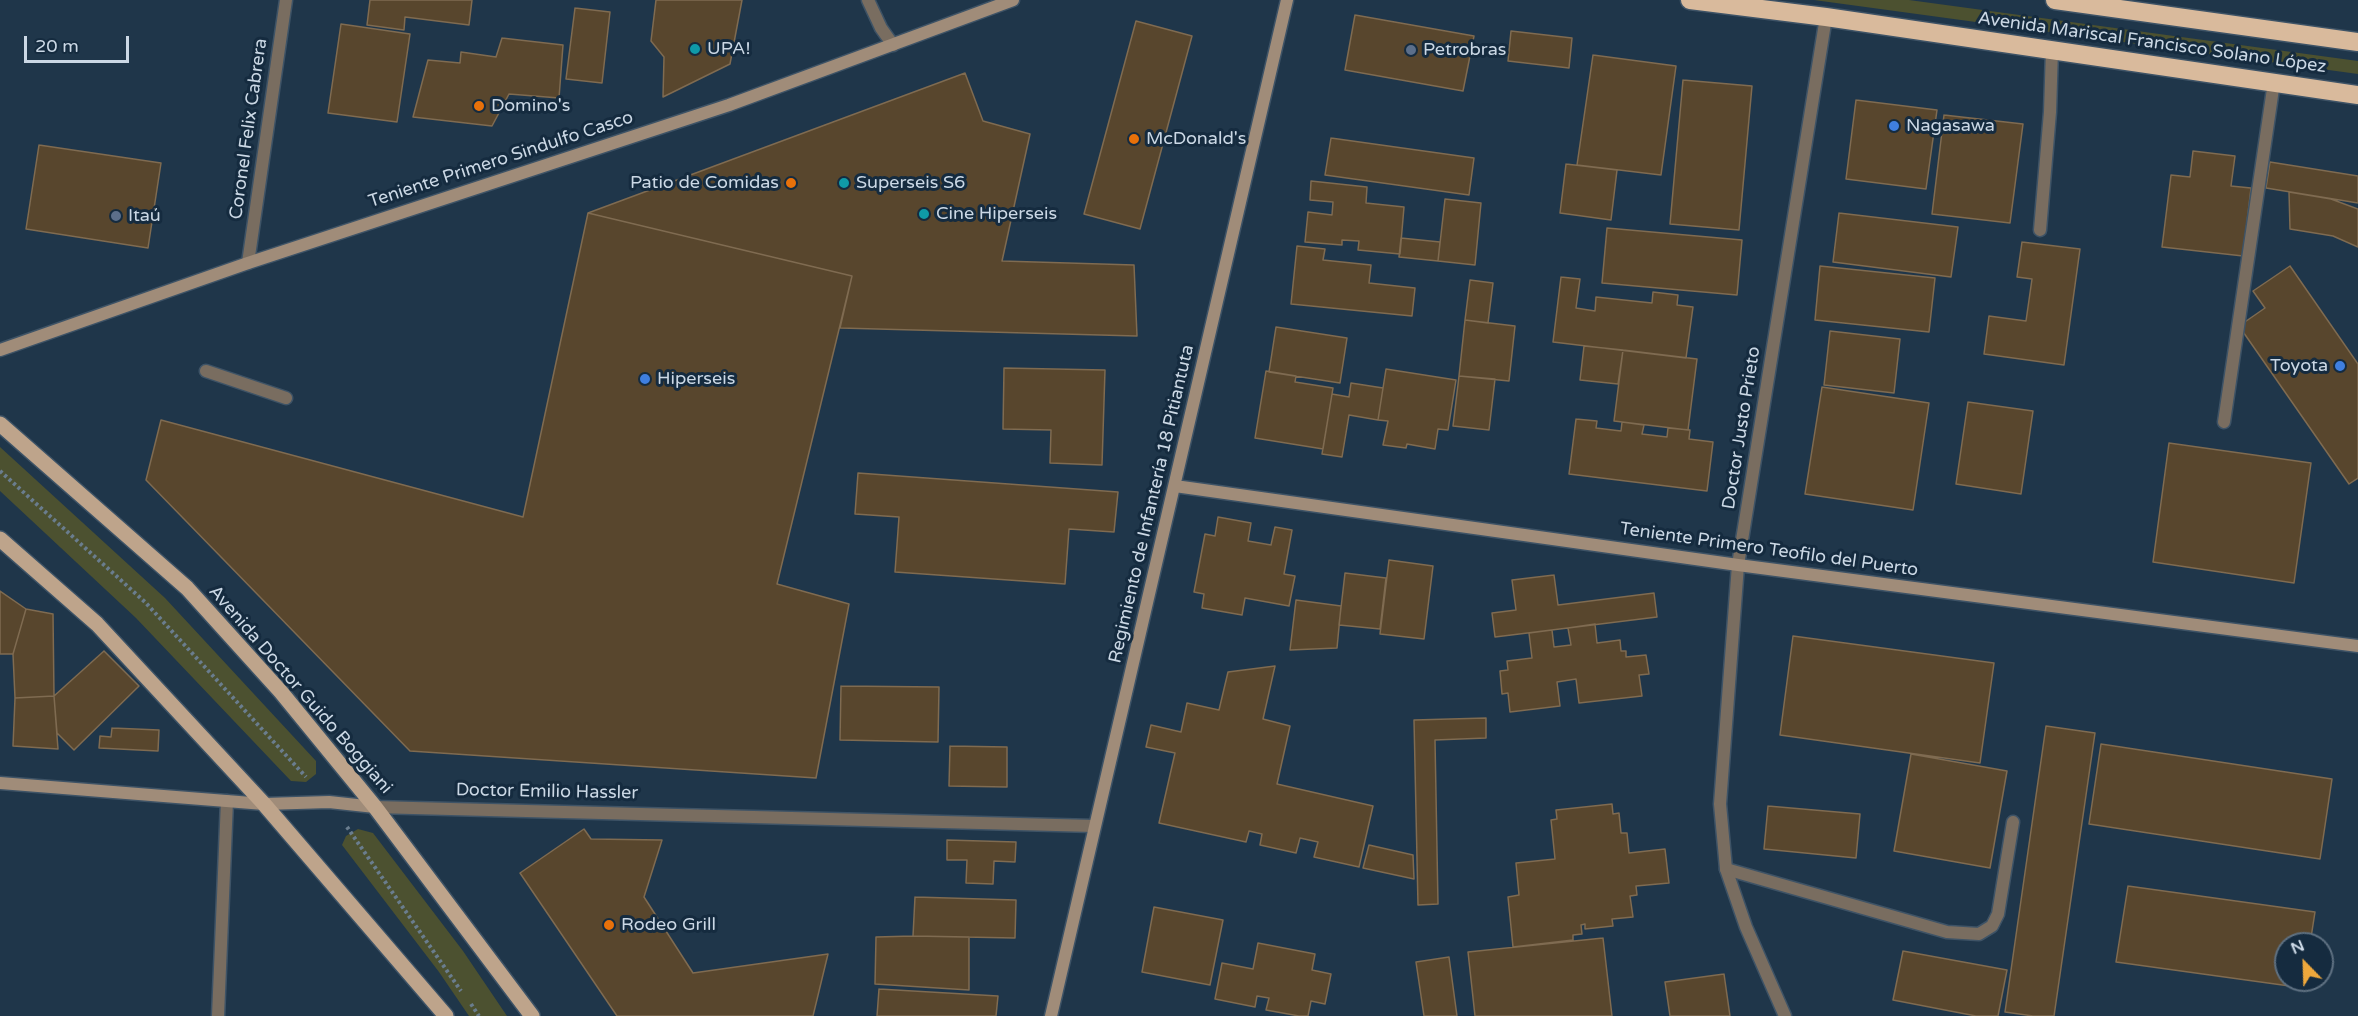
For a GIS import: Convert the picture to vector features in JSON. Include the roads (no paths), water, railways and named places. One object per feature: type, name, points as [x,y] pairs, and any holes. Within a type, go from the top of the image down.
[{"type":"highway","name":"Avenida Mariscal Francisco Solano López","points":[[1690,0],[1826,17],[2358,95]]},
{"type":"highway","name":"Avenida Mariscal Francisco Solano López","points":[[2055,0],[2358,42]]},
{"type":"main road","name":"Avenida Doctor Guido Boggiani","points":[[0,424],[187,588],[281,692],[375,807],[532,1016]]},
{"type":"main road","points":[[0,539],[97,624],[264,804],[446,1016]]},
{"type":"street","name":"Coronel Felix Cabrera","points":[[248,263],[286,0]]},
{"type":"street","points":[[868,0],[881,28],[894,45]]},
{"type":"street","name":"Teniente Primero Sindulfo Casco","points":[[0,350],[248,263],[729,105],[1013,0]]},
{"type":"street","name":"Regimiento de Infantería 18 Pitiantuta","points":[[1051,1016],[1287,0]]},
{"type":"street","name":"Doctor Justo Prieto","points":[[1785,1016],[1746,927],[1726,869],[1720,804],[1738,565],[1826,17]]},
{"type":"street","points":[[2040,230],[2050,112],[2052,50]]},
{"type":"street","points":[[2224,422],[2274,82]]},
{"type":"street","points":[[206,371],[286,398]]},
{"type":"street","name":"Teniente Primero Teofilo del Puerto","points":[[1175,486],[1738,565],[2358,646]]},
{"type":"street","name":"Doctor Emilio Hassler","points":[[0,783],[264,804],[329,802],[375,807],[1094,826]]},
{"type":"street","points":[[218,1016],[227,801]]},
{"type":"street","points":[[1726,869],[1947,932],[1979,934],[1992,926],[1998,914],[2013,822]]},
{"type":"place","name":"UPA!","points":[[695,49]]},
{"type":"place","name":"Petrobras","points":[[1411,50]]},
{"type":"place","name":"Domino's","points":[[479,106]]},
{"type":"place","name":"Nagasawa","points":[[1894,126]]},
{"type":"place","name":"McDonald's","points":[[1134,139]]},
{"type":"place","name":"Patio de Comidas","points":[[791,183]]},
{"type":"place","name":"Superseis S6","points":[[844,183]]},
{"type":"place","name":"Cine Hiperseis","points":[[924,214]]},
{"type":"place","name":"Itaú","points":[[116,216]]},
{"type":"place","name":"Toyota","points":[[2340,366]]},
{"type":"place","name":"Hiperseis","points":[[645,379]]},
{"type":"place","name":"Rodeo Grill","points":[[609,925]]}]
